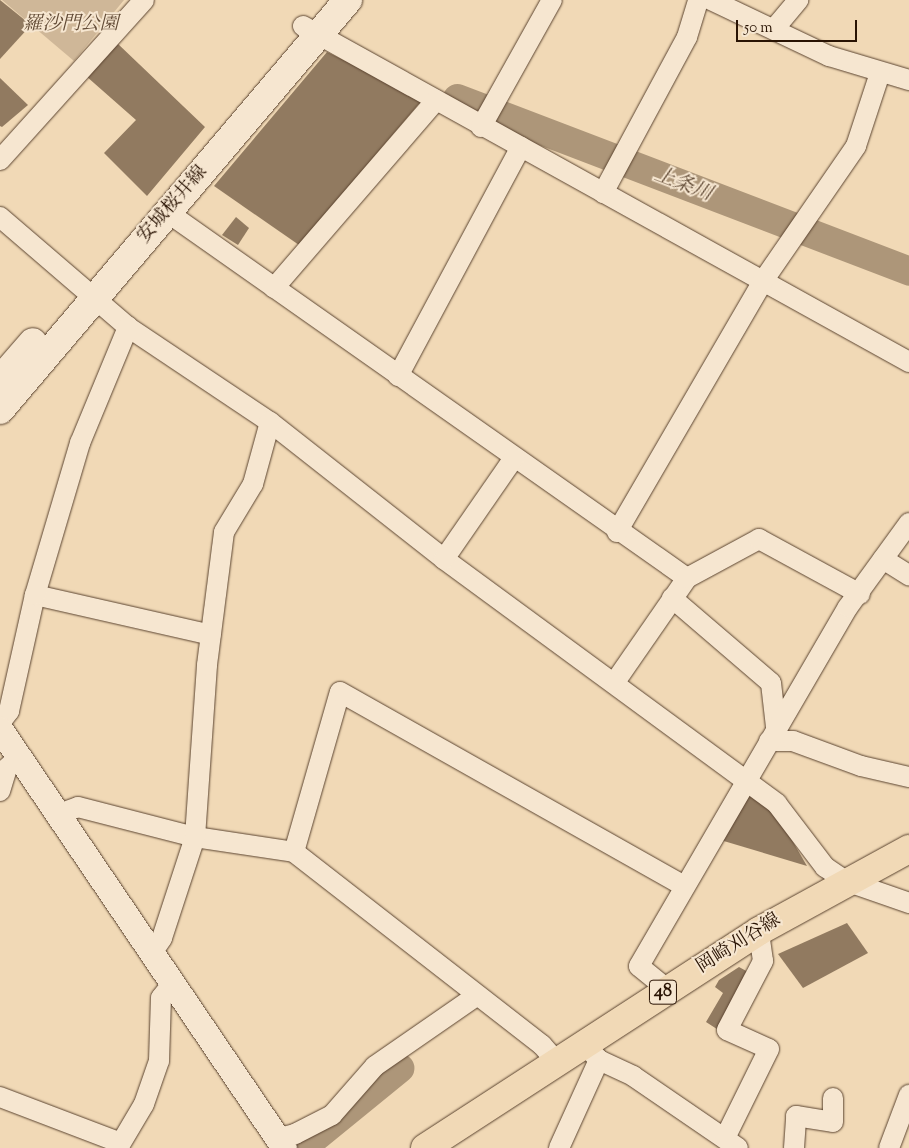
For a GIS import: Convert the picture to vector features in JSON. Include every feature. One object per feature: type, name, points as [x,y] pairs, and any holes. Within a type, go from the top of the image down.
[{"type":"main road","name":"安城桜井線","points":[[0,380],[167,212],[311,30],[325,0]]},
{"type":"main road","name":"安城桜井線","points":[[0,410],[85,294],[311,30],[348,0]]},
{"type":"main road","name":"岡崎刈谷線","points":[[425,1148],[556,1060],[592,1051],[667,989],[759,931],[846,881],[909,849]]},
{"type":"street","points":[[0,160],[144,0]]},
{"type":"street","points":[[481,127],[552,0]]},
{"type":"street","points":[[603,192],[687,37],[698,0]]},
{"type":"street","points":[[711,0],[829,56],[880,73],[909,80]]},
{"type":"street","points":[[774,29],[798,0]]},
{"type":"street","points":[[311,30],[481,127],[603,192],[909,362]]},
{"type":"street","points":[[617,532],[764,281],[856,146],[880,73]]},
{"type":"street","points":[[274,288],[436,100]]},
{"type":"street","points":[[398,376],[521,147]]},
{"type":"street","points":[[167,212],[617,532],[687,578]]},
{"type":"street","points":[[0,217],[85,294],[128,327],[270,422],[444,559],[615,682],[777,804],[825,867],[846,881],[909,903]]},
{"type":"street","points":[[0,723],[9,711],[35,595],[80,443],[128,327]]},
{"type":"street","points":[[152,953],[162,938],[195,838],[211,635],[224,532],[253,484],[270,422]]},
{"type":"street","points":[[444,559],[514,458]]},
{"type":"street","points":[[667,989],[639,966],[683,885],[772,734],[860,594],[909,524]]},
{"type":"street","points":[[615,682],[687,578],[759,539],[860,594]]},
{"type":"street","points":[[883,559],[909,575]]},
{"type":"street","points":[[35,595],[211,635]]},
{"type":"street","points":[[672,598],[770,683],[772,734]]},
{"type":"street","points":[[294,852],[340,692],[683,885]]},
{"type":"street","points":[[0,729],[280,1143],[332,1115],[375,1066],[476,996]]},
{"type":"street","points":[[772,734],[861,766],[909,777]]},
{"type":"street","points":[[0,791],[6,768],[19,757]]},
{"type":"street","points":[[59,814],[78,807],[195,838],[294,852],[476,996],[542,1045],[556,1060]]},
{"type":"street","points":[[559,1148],[592,1051],[633,1076],[731,1143],[768,1049],[727,1030],[763,962],[759,931]]},
{"type":"street","points":[[0,1097],[120,1146],[144,1104],[159,1060],[161,998],[172,984]]},
{"type":"street","points":[[794,1148],[796,1116],[833,1122],[833,1098]]},
{"type":"street","points":[[889,1148],[907,1108]]},
{"type":"green space","name":"羅沙門公園","points":[[2,0],[124,0],[74,61]]},
{"type":"building","points":[[0,0],[31,25],[0,59]]},
{"type":"building","points":[[117,43],[205,127],[147,196],[104,153],[136,120],[86,76]]},
{"type":"building","points":[[327,52],[423,99],[299,245],[214,186]]},
{"type":"building","points":[[0,78],[28,105],[2,127],[0,126]]},
{"type":"building","points":[[236,217],[249,228],[238,245],[222,235]]},
{"type":"building","points":[[746,791],[775,811],[807,866],[717,839]]},
{"type":"building","points":[[847,923],[868,953],[803,988],[778,954]]},
{"type":"building","points":[[739,967],[750,973],[720,1031],[706,1022],[723,993],[715,987],[719,980]]},
{"type":"waterway","name":"上条川","points":[[457,98],[909,271]]},
{"type":"waterway","points":[[301,1148],[399,1068]]}]
